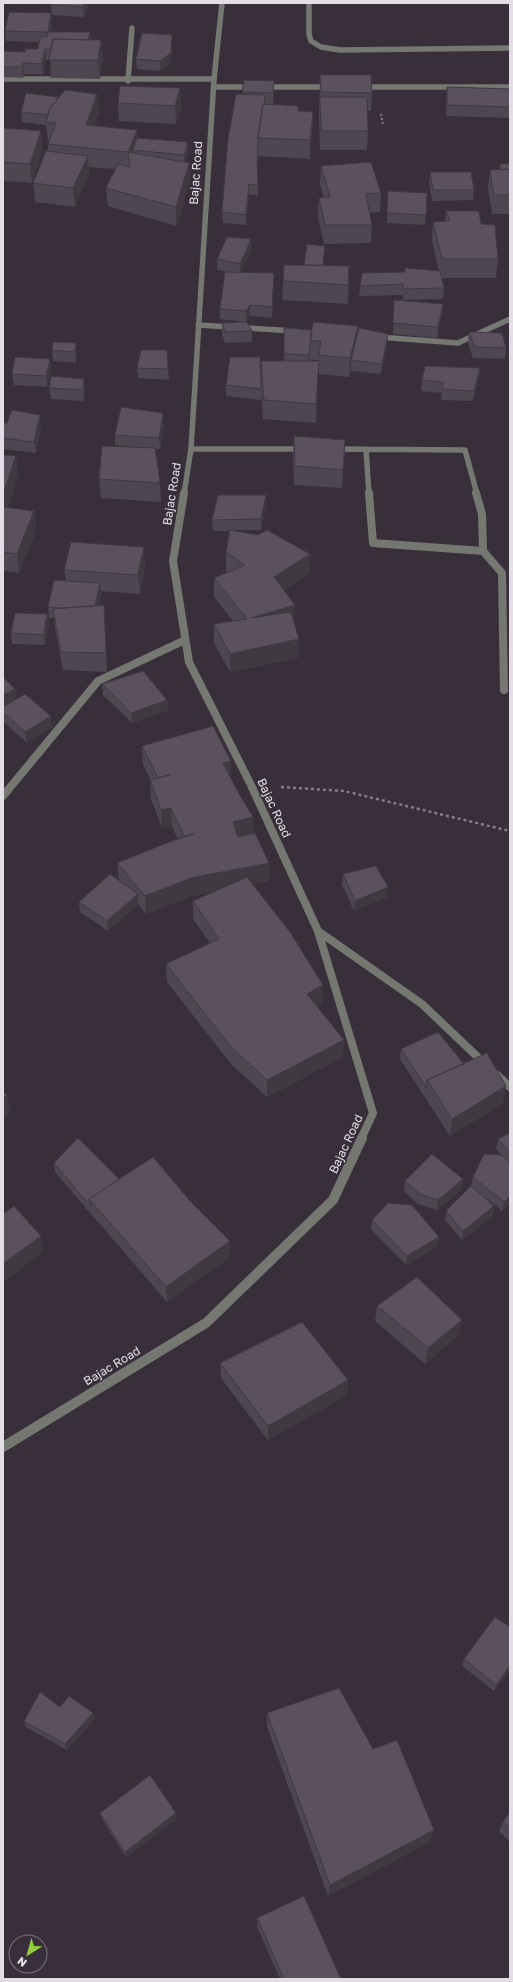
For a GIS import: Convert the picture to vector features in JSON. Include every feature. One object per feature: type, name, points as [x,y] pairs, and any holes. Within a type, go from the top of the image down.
[{"type":"street","name":"Bajac Road","points":[[3,1447],[206,1322],[333,1200],[373,1113],[318,931],[251,786],[189,662],[173,561],[191,449],[214,79],[222,3]]},
{"type":"street","points":[[309,3],[309,34],[311,41],[321,47],[340,50],[510,48]]},
{"type":"street","points":[[128,81],[132,28]]},
{"type":"street","points":[[3,79],[128,81],[214,79]]},
{"type":"street","points":[[214,87],[339,87]]},
{"type":"street","points":[[354,87],[510,87]]},
{"type":"street","points":[[373,336],[458,342],[510,319]]},
{"type":"street","points":[[198,325],[303,332]]},
{"type":"street","points":[[326,449],[366,448],[465,450],[482,514],[484,551],[502,573],[504,690]]},
{"type":"street","points":[[366,448],[373,543],[484,551]]},
{"type":"street","points":[[191,449],[310,449]]},
{"type":"street","points":[[3,796],[98,681],[185,640]]},
{"type":"street","points":[[318,931],[422,1004],[510,1088]]},
{"type":"path","points":[[251,786],[344,791],[510,831]]},
{"type":"building","points":[[52,3],[85,3],[83,7],[51,5]]},
{"type":"building","points":[[9,12],[51,13],[48,32],[5,31]]},
{"type":"building","points":[[48,32],[90,32],[88,40],[53,39],[51,50],[45,49],[42,64],[23,63],[22,67],[3,67],[3,51],[25,52],[25,49],[38,49],[40,37],[47,37]]},
{"type":"building","points":[[142,33],[172,35],[171,53],[160,61],[136,59]]},
{"type":"building","points":[[53,39],[101,40],[98,60],[49,60]]},
{"type":"building","points":[[320,75],[371,75],[372,93],[321,92]]},
{"type":"building","points":[[244,80],[274,81],[273,93],[242,92]]},
{"type":"building","points":[[120,86],[180,88],[175,106],[118,103]]},
{"type":"building","points":[[447,87],[510,89],[510,107],[447,105]]},
{"type":"building","points":[[65,90],[97,94],[86,125],[137,130],[128,152],[48,144],[56,123],[46,122],[50,108]]},
{"type":"building","points":[[26,93],[58,97],[50,108],[48,115],[21,112]]},
{"type":"building","points":[[236,94],[265,95],[258,138],[258,185],[249,184],[246,215],[222,212],[228,139]]},
{"type":"building","points":[[320,97],[367,97],[368,131],[321,131]]},
{"type":"building","points":[[263,104],[298,106],[298,111],[313,112],[310,140],[258,138]]},
{"type":"building","points":[[3,128],[41,131],[30,164],[3,162]]},
{"type":"building","points":[[137,138],[188,142],[184,155],[133,150]]},
{"type":"building","points":[[46,151],[88,156],[73,188],[33,183]]},
{"type":"building","points":[[128,152],[189,163],[176,207],[106,188],[118,164],[130,167]]},
{"type":"building","points":[[371,162],[381,193],[366,194],[372,225],[325,225],[319,198],[330,197],[321,166]]},
{"type":"building","points":[[500,164],[510,164],[510,169],[501,170]]},
{"type":"building","points":[[510,169],[510,195],[494,195],[490,170]]},
{"type":"building","points":[[430,172],[471,172],[474,190],[433,190]]},
{"type":"building","points":[[388,191],[427,193],[426,215],[387,213]]},
{"type":"building","points":[[446,211],[479,211],[481,224],[495,225],[498,259],[442,259],[433,222],[450,221]]},
{"type":"building","points":[[227,237],[251,239],[240,264],[217,259]]},
{"type":"building","points":[[307,244],[325,246],[323,265],[304,265]]},
{"type":"building","points":[[284,265],[349,266],[348,285],[283,281]]},
{"type":"building","points":[[405,268],[440,271],[444,288],[403,289],[403,284],[360,286],[362,273],[405,272]]},
{"type":"building","points":[[225,272],[274,273],[272,307],[250,305],[246,311],[220,309]]},
{"type":"building","points":[[394,300],[443,304],[438,327],[393,323]]},
{"type":"building","points":[[247,322],[252,331],[225,332],[222,323]]},
{"type":"building","points":[[313,322],[358,326],[350,358],[319,355],[321,341],[310,341]]},
{"type":"building","points":[[284,328],[312,330],[309,355],[284,354]]},
{"type":"building","points":[[359,328],[388,334],[382,364],[351,360]]},
{"type":"building","points":[[469,332],[502,333],[506,348],[475,347]]},
{"type":"building","points":[[53,342],[76,343],[75,352],[52,350]]},
{"type":"building","points":[[141,350],[167,350],[168,369],[137,368]]},
{"type":"building","points":[[15,357],[50,359],[46,376],[12,374]]},
{"type":"building","points":[[230,357],[260,357],[261,389],[226,385]]},
{"type":"building","points":[[261,361],[319,361],[316,404],[264,400]]},
{"type":"building","points":[[425,366],[480,368],[474,391],[442,389],[443,382],[422,380]]},
{"type":"building","points":[[51,376],[84,379],[83,390],[49,388]]},
{"type":"building","points":[[121,407],[163,413],[159,438],[115,435]]},
{"type":"building","points":[[12,410],[40,415],[34,442],[3,438],[3,423],[7,423]]},
{"type":"building","points":[[294,436],[345,440],[343,470],[295,466]]},
{"type":"building","points":[[102,446],[155,448],[160,483],[99,479]]},
{"type":"building","points":[[3,455],[16,456],[3,495]]},
{"type":"building","points":[[218,495],[266,495],[261,519],[212,520]]},
{"type":"building","points":[[3,507],[34,511],[17,554],[3,552]]},
{"type":"building","points":[[230,530],[258,535],[267,530],[310,554],[274,577],[295,605],[251,618],[291,612],[299,639],[230,654],[214,624],[247,619],[214,578],[245,565],[226,552]]},
{"type":"building","points":[[71,542],[144,547],[138,575],[64,570]]},
{"type":"building","points":[[54,580],[100,583],[95,606],[62,608],[48,607]]},
{"type":"building","points":[[104,605],[106,653],[61,652],[53,609]]},
{"type":"building","points":[[15,613],[47,614],[44,635],[11,633]]},
{"type":"building","points":[[143,671],[167,700],[131,713],[102,684]]},
{"type":"building","points":[[3,677],[15,689],[3,695]]},
{"type":"building","points":[[25,694],[51,716],[25,732],[3,712],[3,707]]},
{"type":"building","points":[[213,726],[231,761],[223,763],[253,817],[233,822],[238,837],[255,833],[269,863],[191,878],[145,896],[117,863],[169,842],[194,834],[184,836],[171,808],[161,810],[150,780],[158,778],[142,746]]},
{"type":"building","points":[[376,866],[388,887],[355,901],[343,874]]},
{"type":"building","points":[[110,874],[138,894],[107,921],[79,902]]},
{"type":"building","points":[[247,877],[290,932],[323,985],[307,994],[344,1040],[267,1080],[231,1047],[166,964],[219,939],[193,901]]},
{"type":"building","points":[[438,1032],[464,1064],[427,1080],[426,1087],[401,1049]]},
{"type":"building","points":[[487,1053],[506,1086],[452,1119],[427,1080]]},
{"type":"building","points":[[3,1092],[7,1095],[3,1099]]},
{"type":"building","points":[[510,1133],[510,1152],[498,1139]]},
{"type":"building","points":[[78,1138],[119,1179],[89,1199],[90,1206],[54,1163]]},
{"type":"building","points":[[432,1154],[463,1179],[438,1200],[420,1194],[405,1181]]},
{"type":"building","points":[[484,1154],[501,1155],[510,1162],[510,1196],[504,1202],[473,1177]]},
{"type":"building","points":[[153,1157],[190,1201],[230,1241],[166,1287],[89,1199]]},
{"type":"building","points":[[471,1186],[494,1206],[463,1231],[446,1211]]},
{"type":"building","points":[[388,1203],[412,1205],[439,1237],[407,1256],[372,1220]]},
{"type":"building","points":[[14,1206],[41,1236],[3,1264],[3,1214]]},
{"type":"building","points":[[417,1277],[462,1320],[428,1348],[377,1306]]},
{"type":"building","points":[[302,1322],[348,1380],[268,1426],[220,1363]]},
{"type":"building","points":[[495,1617],[510,1627],[510,1666],[496,1685],[464,1659]]},
{"type":"building","points":[[339,1688],[373,1749],[397,1740],[434,1830],[330,1885],[267,1713]]},
{"type":"building","points":[[40,1692],[60,1707],[69,1696],[93,1713],[65,1744],[24,1721]]},
{"type":"building","points":[[150,1775],[176,1813],[125,1852],[100,1813]]},
{"type":"building","points":[[510,1812],[510,1828],[503,1822]]},
{"type":"building","points":[[304,1896],[341,1979],[284,1979],[257,1918]]}]
